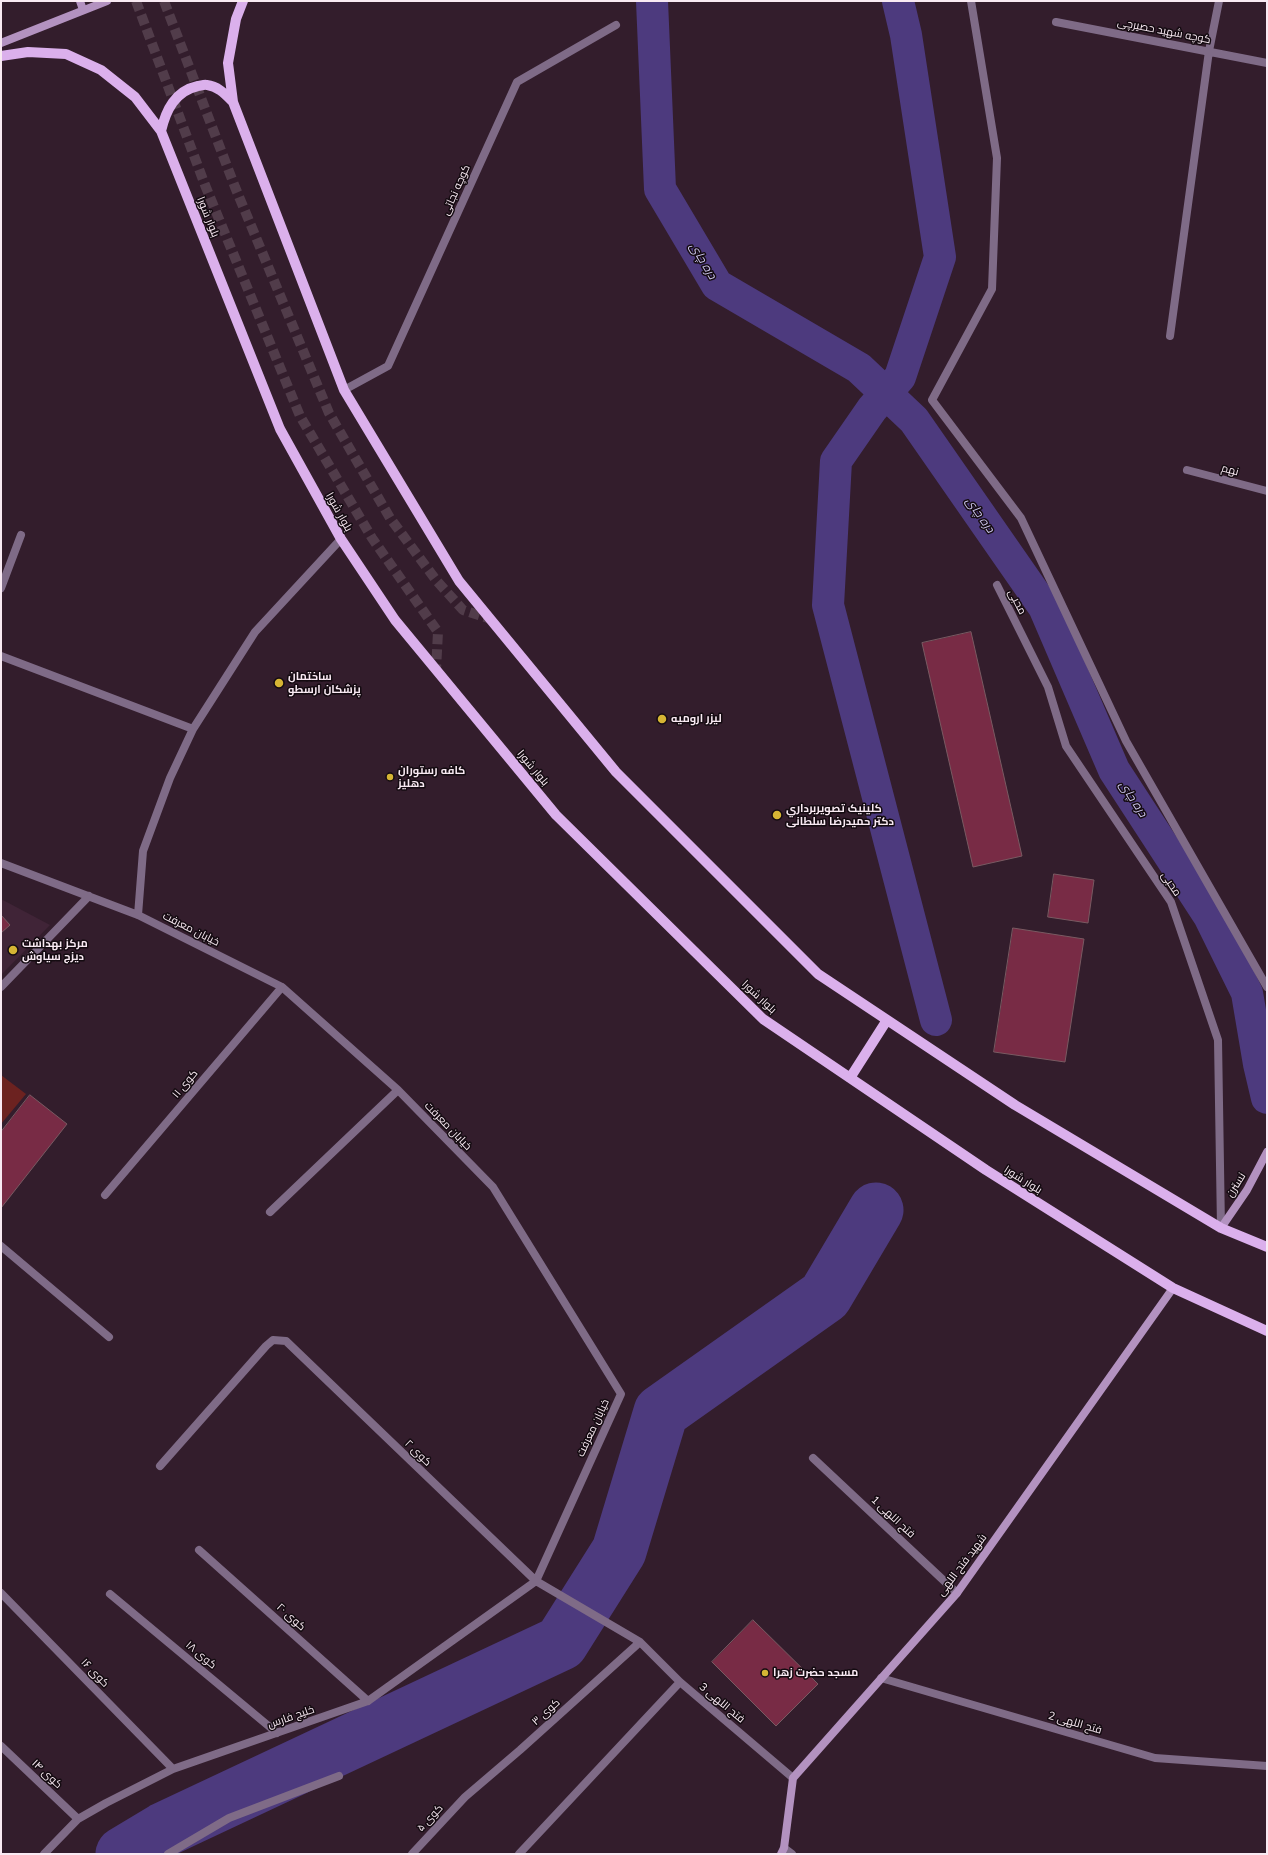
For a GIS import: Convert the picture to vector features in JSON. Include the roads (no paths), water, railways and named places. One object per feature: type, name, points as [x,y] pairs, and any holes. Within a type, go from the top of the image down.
[{"type":"main road","points":[[243,1],[236,19],[228,63],[233,102],[344,390],[459,581],[616,772],[818,974],[1015,1105],[1220,1228],[1264,1246]]},
{"type":"main road","name":"بلوار شورا","points":[[1,56],[28,52],[66,54],[100,70],[135,97],[161,131],[280,429],[341,539],[394,620],[556,815],[763,1019],[986,1170],[1173,1288],[1267,1332]]},
{"type":"main road","points":[[161,131],[166,113],[176,98],[189,88],[207,85],[220,90],[233,102]]},
{"type":"main road","points":[[850,1078],[887,1020]]},
{"type":"street","points":[[80,1],[83,10]]},
{"type":"street","points":[[1,43],[107,1]]},
{"type":"street","points":[[971,1],[997,158],[992,289],[932,400],[1021,518],[1126,740],[1267,987]]},
{"type":"street","points":[[1170,336],[1209,51],[1219,1]]},
{"type":"street","name":"کوچه شهید حصیرچی","points":[[1056,22],[1267,63]]},
{"type":"street","name":"کوچه نجاتی","points":[[344,390],[388,366],[517,82],[616,24]]},
{"type":"street","name":"نهم","points":[[1187,470],[1267,492]]},
{"type":"street","points":[[1,588],[21,535]]},
{"type":"street","points":[[138,914],[143,851],[170,778],[193,729],[255,632],[341,539]]},
{"type":"street","name":"محبی","points":[[996,585],[1048,687],[1066,746],[1171,902],[1218,1040],[1220,1228]]},
{"type":"street","points":[[1,656],[193,729]]},
{"type":"street","name":"خیابان معرفت","points":[[1,863],[138,914],[282,987],[398,1090],[492,1187],[621,1394],[536,1581]]},
{"type":"street","points":[[1,987],[89,896]]},
{"type":"street","name":"کوی ۱۱","points":[[105,1195],[282,987]]},
{"type":"street","points":[[270,1212],[398,1090]]},
{"type":"street","name":"نسترن","points":[[1220,1228],[1247,1190],[1267,1152]]},
{"type":"street","points":[[1,1246],[109,1337]]},
{"type":"street","name":"شهید فتح اللهی","points":[[793,1778],[957,1593],[1173,1288]]},
{"type":"street","name":"کوی ۲","points":[[160,1466],[266,1346],[273,1340],[286,1341],[536,1581],[640,1642]]},
{"type":"street","name":"فتح اللهی 1","points":[[813,1458],[957,1593]]},
{"type":"street","name":"کوی ۲۰","points":[[199,1550],[368,1701]]},
{"type":"street","name":"خلیج فارس","points":[[44,1854],[78,1819],[173,1769],[368,1701],[536,1581]]},
{"type":"street","name":"کوی ۱۶","points":[[1,1593],[173,1769]]},
{"type":"street","name":"کوی ۱۸","points":[[110,1594],[277,1733]]},
{"type":"street","name":"فتح اللهی 3","points":[[640,1642],[680,1682],[793,1778]]},
{"type":"street","name":"کوی ۳","points":[[465,1797],[520,1750],[640,1642]]},
{"type":"street","name":"فتح اللهی 2","points":[[881,1678],[1155,1758],[1267,1766]]},
{"type":"street","points":[[519,1854],[680,1682]]},
{"type":"street","name":"کوی ۱۴","points":[[1,1746],[78,1819]]},
{"type":"street","points":[[168,1854],[229,1818],[338,1776]]},
{"type":"street","points":[[792,1854],[782,1851],[793,1778]]},
{"type":"street","name":"کوی ۵","points":[[412,1854],[465,1797]]},
{"type":"waterway","name":"دره چای","points":[[652,1],[660,189],[717,285],[859,368],[914,420],[1044,607],[1114,770],[1209,916],[1247,993],[1259,1064],[1267,1098]]},
{"type":"waterway","points":[[898,1],[906,35],[940,257],[900,377],[872,409],[836,461],[828,605],[936,1020]]},
{"type":"waterway","points":[[123,1854],[163,1830],[561,1643],[619,1551],[661,1412],[825,1296],[876,1210]]},
{"type":"tunnel","points":[[136,1],[205,185],[300,416],[372,538],[438,632],[436,670]]},
{"type":"tunnel","points":[[164,1],[235,187],[329,413],[390,518],[436,580],[463,610],[491,619]]},
{"type":"place","name":"ساختمان پزشکان ارسطو","points":[[279,683]]},
{"type":"place","name":"لیزر ارومیه","points":[[662,719]]},
{"type":"place","name":"کافه رستوران دهلیز","points":[[390,777]]},
{"type":"place","name":"کلینیک تصويربرداري دکتر حمیدرضا سلطانی","points":[[777,815]]},
{"type":"place","name":"مرکز بهداشت دیزج سیاوش","points":[[13,950]]},
{"type":"place","name":"مسجد حضرت زهرا","points":[[765,1673]]}]
